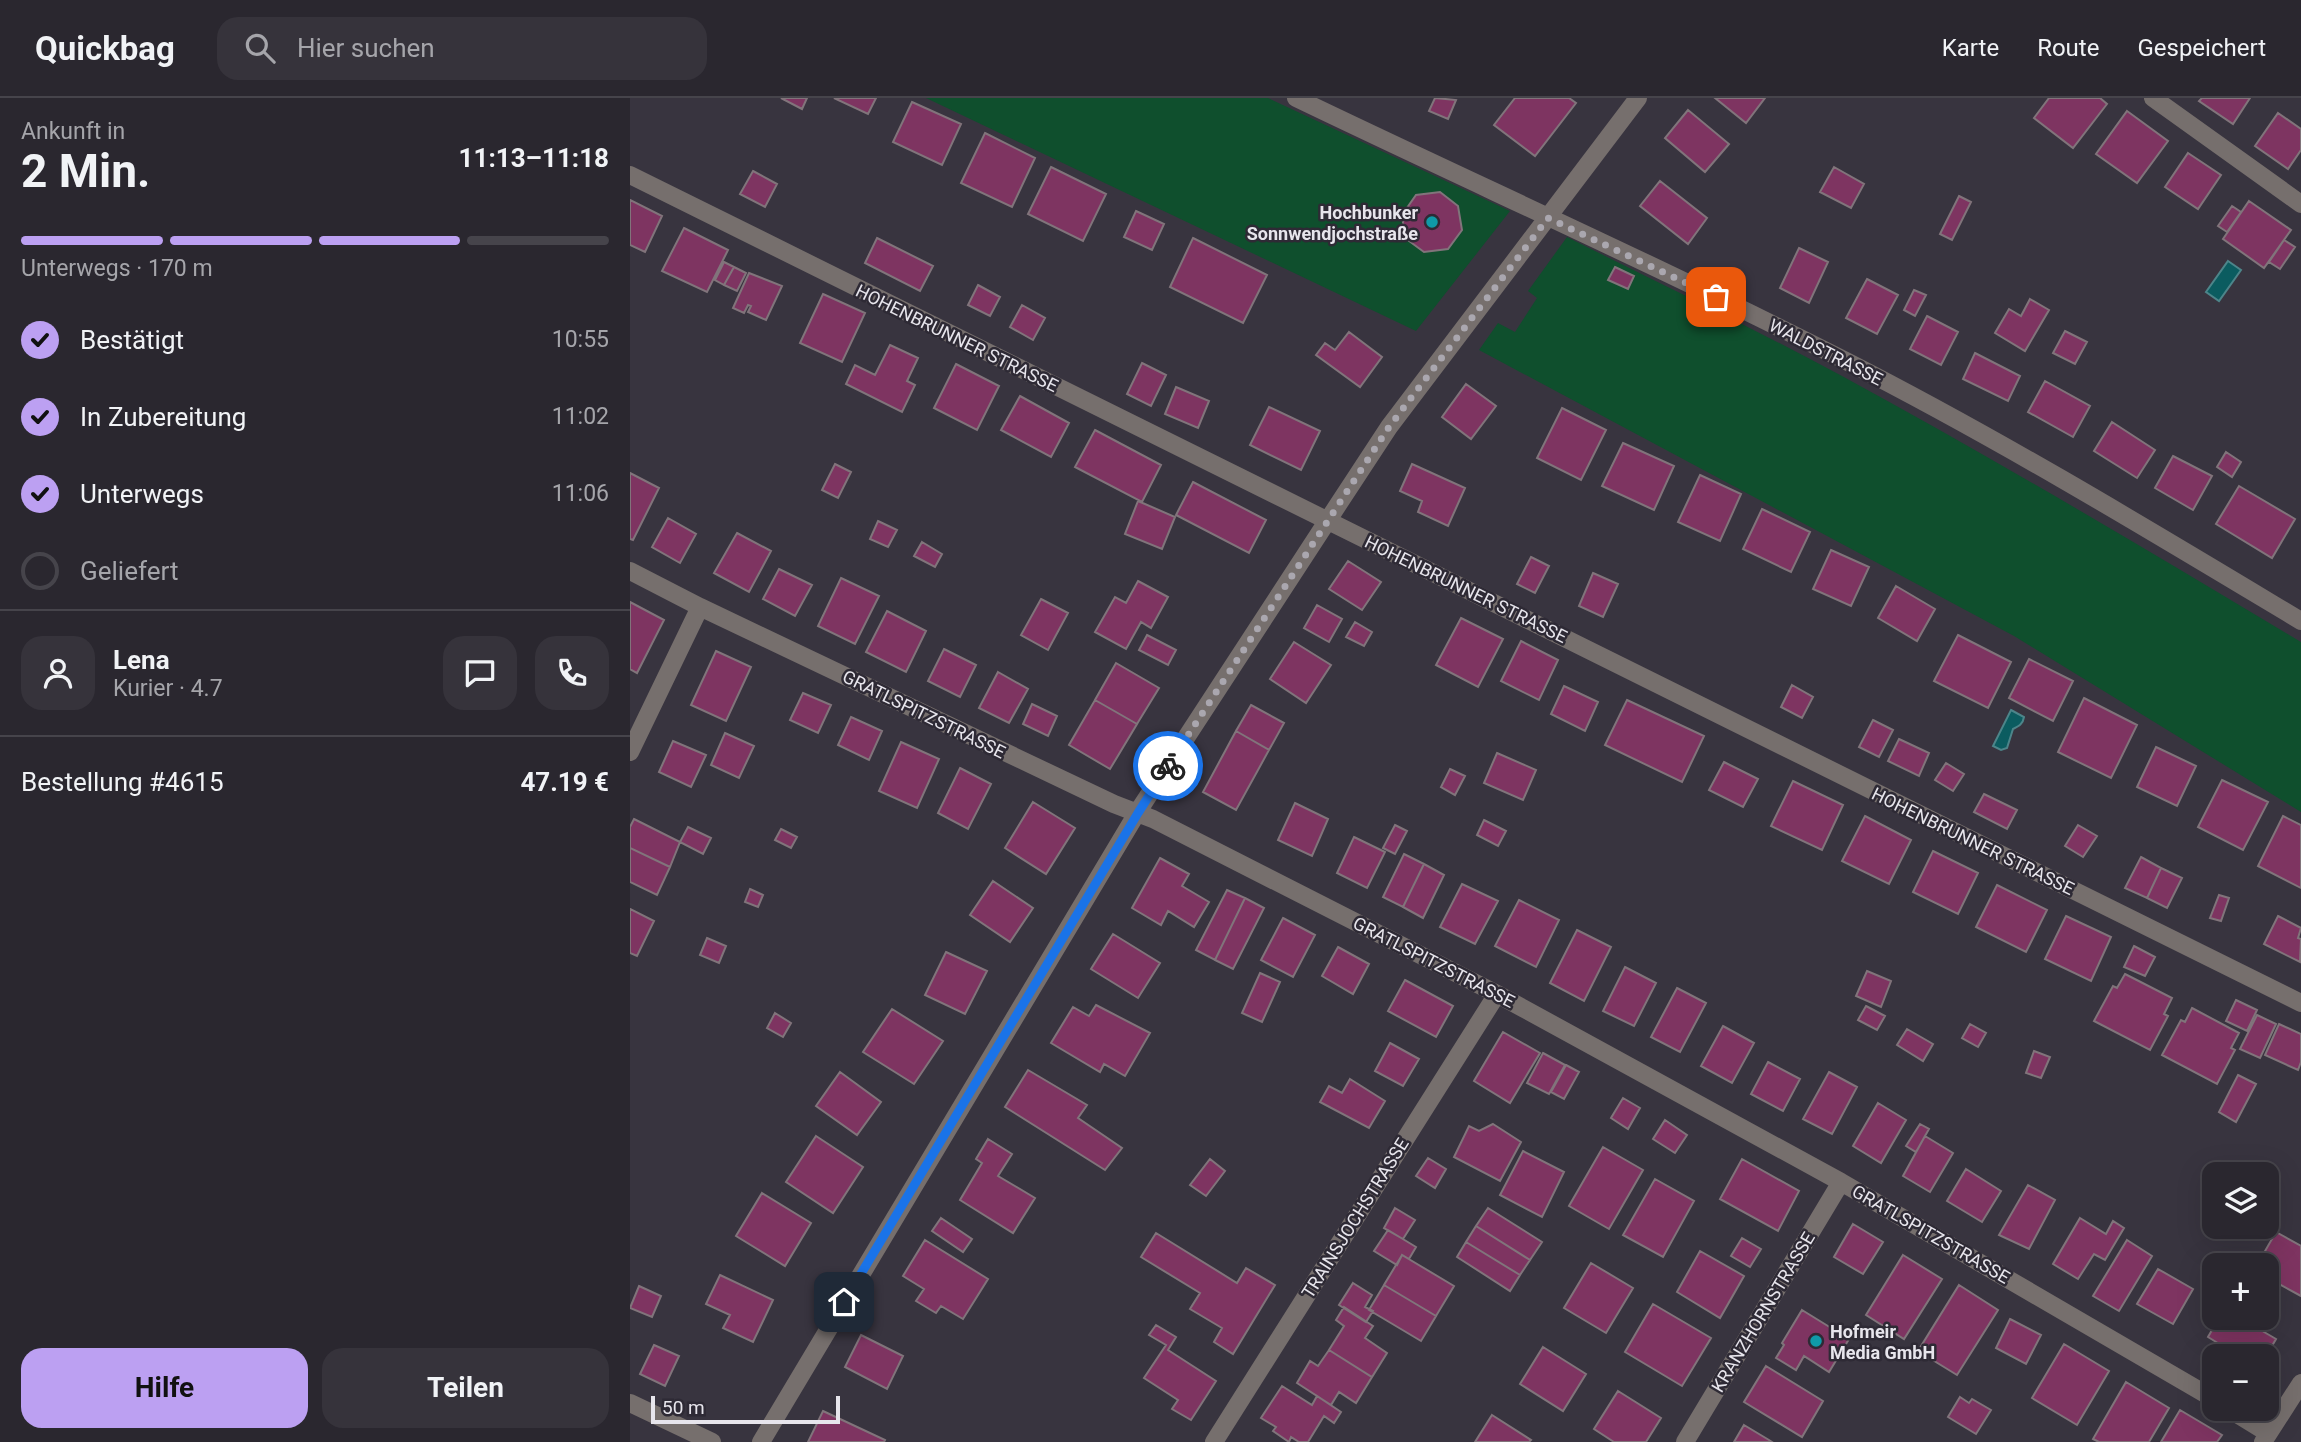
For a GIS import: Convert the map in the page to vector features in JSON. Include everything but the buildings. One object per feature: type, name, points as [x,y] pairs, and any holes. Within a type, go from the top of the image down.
[{"type":"street","name":"WALDSTRASSE","points":[[1296,98],[1739,307],[1849,363],[2012,452],[2301,621]]},
{"type":"street","points":[[761,1442],[1138,813],[1328,520],[1389,427],[1638,98]]},
{"type":"street","points":[[2153,98],[2301,204]]},
{"type":"street","name":"HOHENBRUNNER STRASSE","points":[[630,175],[2301,1003]]},
{"type":"street","name":"GRATLSPITZSTRASSE","points":[[630,570],[700,607],[1102,799],[1153,819],[1497,994],[1841,1182],[2202,1392]]},
{"type":"street","points":[[630,751],[700,607]]},
{"type":"street","name":"TRAINSJOCHSTRASSE","points":[[1214,1442],[1497,994]]},
{"type":"street","name":"KRANZHORNSTRASSE","points":[[1685,1442],[1841,1182]]},
{"type":"street","points":[[2244,1421],[2266,1438],[2301,1383]]},
{"type":"street","points":[[630,1403],[712,1442]]},
{"type":"green space","points":[[926,98],[1268,98],[1510,211],[1416,331]]},
{"type":"green space","points":[[1567,237],[1774,340],[1900,408],[2073,506],[2301,642],[2301,812],[2014,636],[1479,350],[1498,323],[1515,332],[1537,298],[1528,291]]},
{"type":"water","points":[[2228,261],[2241,270],[2219,301],[2206,292]]},
{"type":"water","points":[[2011,710],[2024,717],[2013,729],[2007,748],[2001,750],[1993,746]]},
{"type":"way so far","points":[[1168,766],[1389,427],[1548,218],[1716,297]]},
{"type":"place","name":"Hochbunker Sonnwendjochstraße","points":[[1432,222]]},
{"type":"place","name":"Hofmeir Media GmbH","points":[[1816,1341]]},
{"type":"route","points":[[844,1302],[1168,766]]}]
